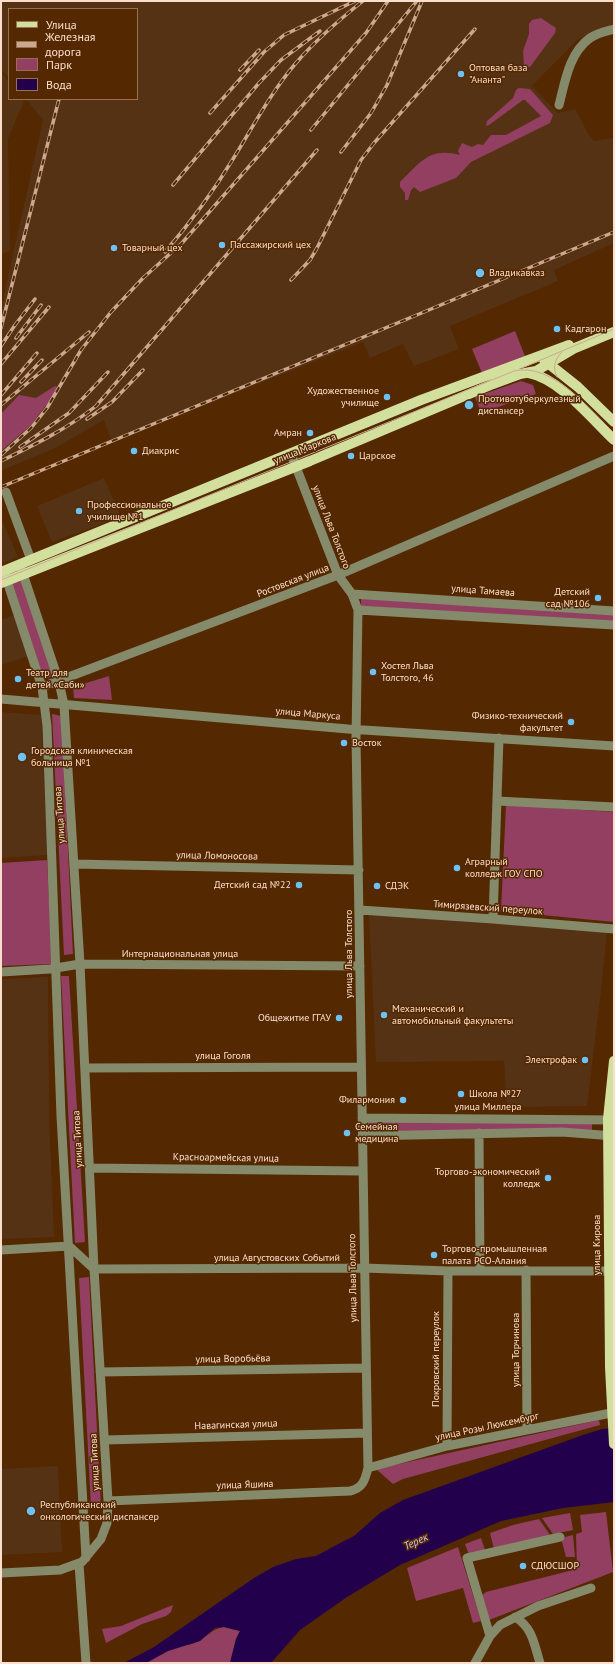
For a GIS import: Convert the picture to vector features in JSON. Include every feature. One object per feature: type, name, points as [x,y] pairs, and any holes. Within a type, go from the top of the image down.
[{"type":"main road","name":"улица Маркова","points":[[3,577],[19,564],[421,400],[614,327]]},
{"type":"main road","name":"улица Маркова","points":[[3,577],[23,575],[296,466],[492,384],[520,374],[529,373],[569,351],[614,332]]},
{"type":"main road","points":[[565,376],[562,359],[569,351]]},
{"type":"main road","points":[[537,357],[549,363],[565,376],[614,422]]},
{"type":"main road","points":[[529,373],[537,374],[550,381],[614,440]]},
{"type":"main road","name":"улица Кирова","points":[[612,1415],[611,1120],[614,1061]]},
{"type":"main road","points":[[614,1397],[612,1415],[614,1444]]},
{"type":"street","points":[[559,105],[569,67],[575,57],[591,38],[614,29]]},
{"type":"street","name":"улица Льва Толстого","points":[[291,454],[338,576],[352,594],[358,610],[356,729],[368,1468]]},
{"type":"street","name":"Ростовская улица","points":[[42,687],[59,682],[338,576],[614,456]]},
{"type":"street","points":[[6,492],[31,560]]},
{"type":"street","name":"улица Титова","points":[[19,564],[59,682],[64,705],[80,964],[94,1269],[108,1501],[107,1523],[101,1539],[82,1561]]},
{"type":"street","name":"улица Титова","points":[[3,577],[42,687],[45,702],[82,1561]]},
{"type":"street","name":"улица Тамаева","points":[[352,594],[614,611]]},
{"type":"street","points":[[358,610],[614,624]]},
{"type":"street","name":"улица Маркуса","points":[[1,699],[356,729],[614,746]]},
{"type":"street","points":[[493,918],[499,738]]},
{"type":"street","points":[[497,801],[614,807]]},
{"type":"street","name":"улица Ломоносова","points":[[74,864],[359,870]]},
{"type":"street","name":"Тимирязевский переулок","points":[[360,910],[493,918],[614,929]]},
{"type":"street","name":"Интернациональная улица","points":[[1,972],[56,968],[80,964],[360,966]]},
{"type":"street","name":"улица Гоголя","points":[[85,1068],[361,1066]]},
{"type":"street","name":"улица Миллера","points":[[362,1118],[611,1120]]},
{"type":"street","points":[[362,1136],[562,1132],[611,1136]]},
{"type":"street","points":[[479,1134],[480,1271]]},
{"type":"street","name":"Красноармейская улица","points":[[90,1168],[362,1171]]},
{"type":"street","points":[[1,1250],[69,1246],[94,1269]]},
{"type":"street","name":"улица Августовских Событий","points":[[94,1269],[364,1268],[448,1271],[611,1271]]},
{"type":"street","name":"улица Торчинова","points":[[526,1270],[527,1429]]},
{"type":"street","name":"Покровский переулок","points":[[447,1446],[448,1271]]},
{"type":"street","name":"улица Воробьёва","points":[[100,1372],[366,1368]]},
{"type":"street","name":"улица Розы Люксембург","points":[[368,1468],[447,1446],[527,1429],[612,1415]]},
{"type":"street","name":"Навагинская улица","points":[[105,1440],[367,1433]]},
{"type":"street","name":"улица Яшина","points":[[108,1501],[350,1492],[360,1488],[363,1484],[368,1468]]},
{"type":"street","points":[[490,1636],[467,1558],[560,1537]]},
{"type":"street","points":[[1,1573],[60,1570],[82,1561],[86,1663]]},
{"type":"street","points":[[475,1663],[490,1636],[500,1625],[562,1596],[591,1588]]},
{"type":"street","points":[[515,1617],[523,1622],[529,1629],[540,1663]]},
{"type":"shaded area","points":[[1,1],[614,1],[614,26],[578,39],[532,86],[558,113],[575,109],[589,135],[594,141],[613,138],[614,243],[554,270],[558,281],[450,326],[459,349],[414,366],[403,344],[370,358],[363,342],[112,442],[104,420],[55,448],[1,471],[1,308],[43,120],[27,100],[138,100],[138,8],[8,8],[8,78],[1,69]]},
{"type":"shaded area","points":[[2,73],[8,81],[8,100],[24,101],[8,139],[10,251],[1,254]]},
{"type":"shaded area","name":"Профессиональное училище №1","points":[[104,478],[121,517],[52,542],[37,506]]},
{"type":"shaded area","points":[[1,518],[18,557],[1,564]]},
{"type":"shaded area","points":[[16,615],[29,656],[1,665],[1,620]]},
{"type":"shaded area","name":"Городская клиническая больница №1","points":[[1,712],[41,715],[48,855],[1,858]]},
{"type":"shaded area","points":[[369,914],[607,931],[587,1106],[507,1107],[504,1061],[376,1062]]},
{"type":"shaded area","points":[[48,977],[49,1116],[54,1237],[1,1239],[1,979]]},
{"type":"shaded area","name":"Республиканский онкологический диспансер","points":[[58,1466],[62,1552],[1,1555],[1,1469]]},
{"type":"green space","points":[[541,18],[556,28],[555,33],[530,67],[524,66],[523,51],[529,34],[529,24],[532,20]]},
{"type":"green space","points":[[519,88],[530,89],[553,115],[550,123],[471,162],[456,178],[420,192],[414,187],[411,190],[408,200],[405,200],[405,193],[400,187],[400,182],[426,158],[440,153],[460,155],[458,151],[462,143],[472,147],[478,144],[483,145],[491,135],[506,135],[541,116],[525,100],[523,100],[486,126],[487,121],[513,98],[516,90]]},
{"type":"green space","points":[[515,331],[525,356],[482,373],[472,349]]},
{"type":"green space","points":[[521,381],[533,385],[536,394],[481,413],[475,397]]},
{"type":"green space","points":[[55,386],[58,390],[30,426],[1,451],[1,414],[19,395],[36,398]]},
{"type":"green space","points":[[22,579],[53,676],[43,680],[12,583]]},
{"type":"green space","points":[[361,598],[614,614],[614,623],[361,606]]},
{"type":"green space","points":[[109,676],[112,700],[74,698],[73,687]]},
{"type":"green space","points":[[52,714],[62,716],[73,954],[64,955]]},
{"type":"green space","points":[[506,805],[614,812],[614,922],[501,911]]},
{"type":"green space","points":[[47,860],[52,964],[1,966],[1,863]]},
{"type":"green space","points":[[61,976],[69,976],[85,1242],[75,1243]]},
{"type":"green space","points":[[592,1121],[592,1130],[368,1132],[368,1122]]},
{"type":"green space","points":[[89,1277],[101,1506],[91,1507],[79,1278]]},
{"type":"green space","points":[[599,1420],[600,1425],[403,1479],[393,1484],[376,1469]]},
{"type":"green space","points":[[606,1512],[613,1572],[489,1620],[482,1595],[486,1592],[577,1569],[576,1534],[582,1532],[580,1515]]},
{"type":"green space","points":[[570,1513],[573,1530],[553,1534],[542,1518]]},
{"type":"green space","points":[[539,1519],[550,1535],[494,1549],[490,1533],[513,1525]]},
{"type":"green space","points":[[573,1535],[575,1557],[566,1557],[561,1538]]},
{"type":"green space","points":[[481,1538],[485,1550],[469,1555],[465,1544]]},
{"type":"green space","points":[[458,1547],[481,1621],[473,1623],[463,1588],[416,1601],[407,1568]]},
{"type":"green space","points":[[173,1605],[171,1612],[166,1616],[142,1624],[106,1643],[102,1629],[121,1626]]},
{"type":"green space","points":[[224,1627],[240,1631],[236,1639],[230,1663],[146,1663],[173,1648],[197,1642],[215,1630]]},
{"type":"water","name":"Терек","points":[[614,1428],[614,1502],[563,1508],[501,1521],[400,1565],[347,1597],[300,1630],[271,1663],[230,1663],[236,1639],[240,1631],[224,1627],[215,1628],[200,1641],[168,1651],[146,1663],[124,1663],[154,1647],[254,1578],[273,1567],[296,1559],[316,1556],[354,1536],[380,1513],[403,1500],[580,1436],[602,1429]]},
{"type":"tram line","points":[[522,368],[614,329]]},
{"type":"tram line","points":[[557,377],[555,373],[555,363],[562,352]]},
{"type":"tram line","points":[[1,580],[514,371],[528,370],[556,380],[581,400],[614,433]]},
{"type":"railway","points":[[210,113],[264,52],[284,35],[355,1]]},
{"type":"railway","points":[[165,252],[192,219],[209,195],[270,98],[287,74],[320,38],[363,1]]},
{"type":"railway","points":[[1,455],[31,428],[47,408],[81,350],[111,312],[143,278],[182,243],[366,33],[388,1]]},
{"type":"railway","points":[[311,130],[417,1]]},
{"type":"railway","points":[[341,152],[371,113],[387,85],[422,1]]},
{"type":"railway","points":[[291,280],[310,260],[361,160],[374,143],[475,29]]},
{"type":"railway","points":[[173,185],[259,83],[281,60],[320,31]]},
{"type":"railway","points":[[240,70],[259,50]]},
{"type":"railway","points":[[1,328],[59,100]]},
{"type":"railway","points":[[1,461],[38,443],[96,406],[317,150]]},
{"type":"railway","points":[[1,487],[614,232]]},
{"type":"railway","points":[[1,346],[35,299]]},
{"type":"railway","points":[[16,338],[41,305]]},
{"type":"railway","points":[[1,364],[49,307]]},
{"type":"railway","points":[[1,405],[89,332]]},
{"type":"railway","points":[[1,395],[37,353]]},
{"type":"railway","points":[[21,382],[42,360]]},
{"type":"railway","points":[[87,419],[112,402],[143,370]]},
{"type":"railway","points":[[20,447],[69,413],[108,372]]},
{"type":"place","name":"Оптовая база \"Ананта\"","points":[[461,74]]},
{"type":"place","name":"Пассажирский цех","points":[[222,245]]},
{"type":"place","name":"Товарный цех","points":[[114,248]]},
{"type":"place","name":"Владикавказ","points":[[480,273]]},
{"type":"place","name":"Кадгарон","points":[[557,329]]},
{"type":"place","name":"Художественное училище","points":[[387,397]]},
{"type":"place","name":"Противотуберкулезный диспансер","points":[[469,405]]},
{"type":"place","name":"Амран","points":[[310,433]]},
{"type":"place","name":"Диакрис","points":[[134,451]]},
{"type":"place","name":"Царское","points":[[351,456]]},
{"type":"place","name":"Профессиональное училище №1","points":[[79,511]]},
{"type":"place","name":"Детский сад №106","points":[[598,598]]},
{"type":"place","name":"Хостел Льва Толстого, 46","points":[[373,672]]},
{"type":"place","name":"Театр для детей «Саби»","points":[[18,679]]},
{"type":"place","name":"Физико-технический факультет","points":[[571,722]]},
{"type":"place","name":"Восток","points":[[344,743]]},
{"type":"place","name":"Городская клиническая больница №1","points":[[22,757]]},
{"type":"place","name":"Аграрный колледж ГОУ СПО","points":[[457,868]]},
{"type":"place","name":"Детский сад №22","points":[[299,885]]},
{"type":"place","name":"СДЭК","points":[[377,886]]},
{"type":"place","name":"Механический и автомобильный факультеты","points":[[384,1015]]},
{"type":"place","name":"Общежитие ГГАУ","points":[[339,1018]]},
{"type":"place","name":"Электрофак","points":[[585,1060]]},
{"type":"place","name":"Школа №27","points":[[461,1094]]},
{"type":"place","name":"Филармония","points":[[403,1100]]},
{"type":"place","name":"Семейная медицина","points":[[347,1133]]},
{"type":"place","name":"Торгово-экономический колледж","points":[[548,1178]]},
{"type":"place","name":"Торгово-промышленная палата РСО-Алания","points":[[434,1255]]},
{"type":"place","name":"Республиканский онкологический диспансер","points":[[31,1511]]},
{"type":"place","name":"СДЮСШОР","points":[[523,1566]]}]
